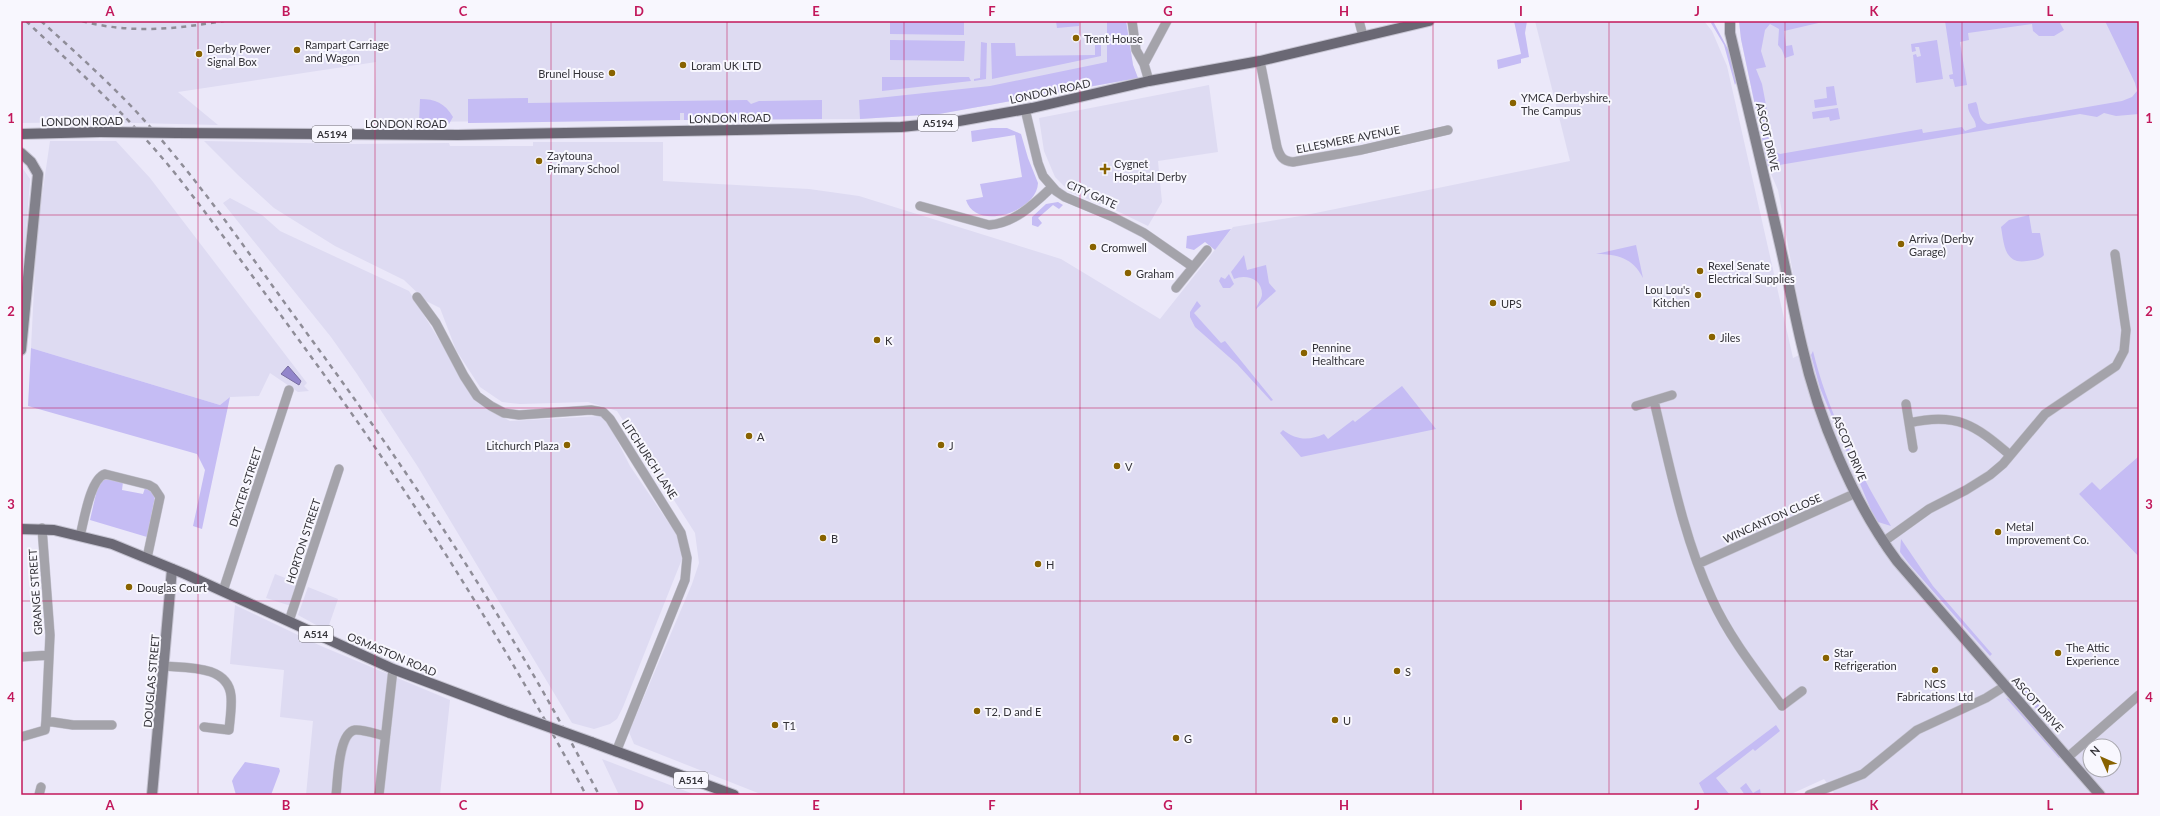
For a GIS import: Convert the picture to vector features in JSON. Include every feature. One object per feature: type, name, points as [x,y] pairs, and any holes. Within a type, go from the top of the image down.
[{"type":"main road","name":"LONDON ROAD","points":[[21,134],[100,132],[458,135],[901,127],[960,121],[1025,109],[1149,81],[1260,61],[1429,21]]},
{"type":"main road","name":"OSMASTON ROAD","points":[[21,528],[42,528],[112,544],[172,568],[393,669],[734,795]]},
{"type":"street","points":[[1132,21],[1136,50],[1144,64],[1149,81]]},
{"type":"street","points":[[1144,64],[1167,21]]},
{"type":"street","points":[[1359,21],[1363,36]]},
{"type":"street","name":"ASCOT DRIVE","points":[[1722,21],[1730,33]]},
{"type":"street","name":"ASCOT DRIVE","points":[[1730,21],[1730,33],[1761,159],[1802,348],[1823,416],[1856,494],[1883,542],[1910,577],[2100,795]]},
{"type":"street","name":"ELLESMERE AVENUE","points":[[1260,61],[1279,156],[1285,161],[1293,162],[1361,150],[1448,130]]},
{"type":"street","name":"CITY GATE","points":[[1025,109],[1038,163],[1043,176],[1052,187],[1065,197],[1113,217],[1144,233],[1194,267]]},
{"type":"street","points":[[21,153],[28,158],[38,172],[21,350]]},
{"type":"street","points":[[920,206],[989,225],[1000,224],[1009,222],[1052,187]]},
{"type":"street","points":[[1176,288],[1207,250]]},
{"type":"street","points":[[1883,542],[1929,509],[1974,486],[1996,470],[2045,414],[2108,374],[2119,362],[2124,350],[2126,330],[2115,254]]},
{"type":"street","name":"LITCHURCH LANE","points":[[417,297],[436,324],[464,376],[477,396],[491,406],[504,413],[519,415],[591,410],[603,412],[610,419],[681,532],[687,558],[685,580],[616,752]]},
{"type":"street","name":"DEXTER STREET","points":[[223,591],[289,390]]},
{"type":"street","points":[[1636,406],[1672,395]]},
{"type":"street","points":[[1654,400],[1675,486],[1698,564],[1713,601],[1743,653],[1782,706],[1802,691]]},
{"type":"street","points":[[1906,404],[1913,448]]},
{"type":"street","points":[[1909,423],[1932,418],[1959,422],[1981,431],[2010,455]]},
{"type":"street","name":"HORTON STREET","points":[[289,621],[340,469]]},
{"type":"street","points":[[80,536],[94,483],[101,475],[106,474],[149,484],[154,488],[160,497],[147,558]]},
{"type":"street","name":"WINCANTON CLOSE","points":[[1698,564],[1856,494]]},
{"type":"street","name":"GRANGE STREET","points":[[42,528],[50,635],[46,726]]},
{"type":"street","name":"DOUGLAS STREET","points":[[152,795],[172,568]]},
{"type":"street","points":[[21,657],[49,655]]},
{"type":"street","points":[[164,666],[210,672],[221,678],[228,687],[231,696],[229,730],[204,727]]},
{"type":"street","points":[[379,795],[393,669]]},
{"type":"street","points":[[1809,795],[1864,774],[1916,730],[1986,698],[2006,686]]},
{"type":"street","points":[[2068,757],[2139,695]]},
{"type":"street","points":[[21,737],[46,726],[112,726]]},
{"type":"street","points":[[336,795],[342,742],[349,732],[356,730],[385,736]]},
{"type":"shaded area","points":[[21,21],[1126,21],[1133,65],[1138,78],[939,114],[860,119],[374,122],[376,62],[178,92],[218,125],[96,122],[21,123]]},
{"type":"shaded area","points":[[890,21],[964,21],[964,35],[890,34]]},
{"type":"shaded area","points":[[1056,21],[1079,21],[1079,26],[1057,28]]},
{"type":"shaded area","points":[[1107,21],[1126,21],[1133,65],[1138,78],[939,114],[860,119],[859,100],[990,86],[1107,62]]},
{"type":"shaded area","points":[[1514,21],[1527,21],[1525,33],[1529,57],[1521,59],[1521,63],[1498,69],[1497,60],[1521,54]]},
{"type":"shaded area","points":[[1535,21],[1704,21],[1712,31],[1727,66],[1793,358],[1807,351],[1778,190],[1768,167],[1741,39],[1739,21],[2117,21],[2139,67],[2139,456],[2100,490],[2079,494],[2139,557],[2139,795],[1829,795],[1834,793],[1824,779],[1789,795],[763,795],[634,744],[629,732],[692,584],[699,563],[695,533],[617,411],[588,402],[520,404],[502,402],[480,387],[456,350],[440,308],[426,301],[404,280],[335,246],[274,208],[204,141],[354,144],[449,143],[450,146],[533,146],[533,142],[663,142],[663,181],[809,189],[859,196],[1061,259],[1160,319],[1233,227],[1301,216],[1570,161]]},
{"type":"shaded area","points":[[1713,21],[1729,51],[1737,81],[1735,85],[1724,45],[1711,23]]},
{"type":"shaded area","points":[[1739,21],[1827,21],[1784,31],[1786,46],[1792,45],[1794,55],[1785,58],[1778,45],[1779,29],[1770,24],[1765,30],[1761,51],[1766,67],[1756,69],[1762,84],[1775,152],[1780,154],[1922,129],[1923,133],[1962,127],[1965,131],[1976,127],[1975,121],[1969,111],[1968,104],[1976,102],[1980,117],[1988,124],[2122,101],[2132,97],[2137,91],[2135,83],[2105,21],[2139,21],[2139,114],[2116,116],[2104,113],[2097,117],[2080,114],[1768,167],[1741,39]]},
{"type":"shaded area","points":[[1945,21],[2063,21],[2060,23],[2064,30],[2054,36],[2039,36],[2033,31],[2032,24],[1968,33],[1969,40],[1960,42],[1967,85],[1955,87],[1953,79],[1950,79],[1949,75],[1953,74]]},
{"type":"shaded area","points":[[1101,39],[1101,56],[992,79],[991,43],[1015,43],[1016,56],[1095,55],[1095,40]]},
{"type":"shaded area","points":[[890,40],[965,41],[964,61],[890,60]]},
{"type":"shaded area","points":[[1937,40],[1943,79],[1916,83],[1913,55],[1916,54],[1917,57],[1921,56],[1919,47],[1915,47],[1916,51],[1912,52],[1911,44]]},
{"type":"shaded area","points":[[981,42],[987,43],[986,79],[974,81],[974,79],[980,78]]},
{"type":"shaded area","points":[[882,77],[969,77],[971,81],[882,91]]},
{"type":"shaded area","name":"Cygnet Hospital Derby","points":[[1209,85],[1218,152],[1158,161],[1162,202],[1148,226],[1115,210],[1070,192],[1055,177],[1044,151],[1039,118]]},
{"type":"shaded area","points":[[1834,86],[1837,105],[1815,108],[1814,100],[1827,98],[1826,87]]},
{"type":"shaded area","points":[[528,98],[528,103],[747,100],[751,104],[759,101],[822,100],[822,119],[684,120],[684,113],[680,113],[680,120],[468,123],[468,99]]},
{"type":"shaded area","points":[[420,99],[435,101],[447,108],[453,117],[449,124],[419,124]]},
{"type":"shaded area","points":[[1838,108],[1840,119],[1830,121],[1829,117],[1813,119],[1812,112]]},
{"type":"shaded area","points":[[991,128],[1007,128],[1021,134],[1028,158],[1038,183],[1035,193],[1028,202],[1017,210],[993,216],[981,215],[972,210],[966,200],[983,197],[980,184],[1022,177],[1015,135],[972,142],[971,131]]},
{"type":"shaded area","points":[[50,141],[116,141],[150,178],[307,383],[304,386],[309,391],[298,392],[270,373],[259,396],[230,397],[220,405],[31,348],[37,230]]},
{"type":"shaded area","points":[[21,166],[30,179],[21,303]]},
{"type":"shaded area","points":[[230,198],[262,215],[280,231],[409,291],[475,398],[493,412],[510,421],[600,416],[609,424],[630,466],[677,535],[682,559],[617,719],[610,724],[594,729],[572,723],[418,467],[331,337],[223,203]]},
{"type":"shaded area","points":[[1058,202],[1063,205],[1059,209],[1053,205],[1038,218],[1042,223],[1038,227],[1032,225],[1032,217],[1046,204]]},
{"type":"shaded area","points":[[2029,215],[2032,233],[2040,233],[2044,255],[2036,260],[2014,260],[2006,252],[2001,227],[2009,220]]},
{"type":"shaded area","points":[[1231,229],[1215,250],[1205,242],[1194,250],[1186,248],[1187,236]]},
{"type":"shaded area","points":[[1636,245],[1643,278],[1639,271],[1624,258],[1596,254]]},
{"type":"shaded area","points":[[1244,255],[1247,270],[1266,265],[1269,283],[1276,291],[1256,309],[1262,296],[1259,284],[1248,277],[1234,279],[1231,272]]},
{"type":"shaded area","points":[[1229,274],[1234,284],[1230,288],[1223,288],[1219,281],[1221,277],[1225,279]]},
{"type":"shaded area","points":[[1197,301],[1201,306],[1194,313],[1221,343],[1225,341],[1273,400],[1271,401],[1237,364],[1195,327],[1190,317],[1190,312]]},
{"type":"shaded area","points":[[31,348],[220,405],[230,397],[202,529],[193,526],[205,470],[197,454],[28,406]]},
{"type":"shaded area","points":[[1813,351],[1819,374],[1836,420],[1856,463],[1891,526],[1878,522],[1871,510],[1820,388],[1811,355]]},
{"type":"shaded area","points":[[288,366],[301,381],[299,385],[281,374]]},
{"type":"shaded area","points":[[1402,386],[1436,429],[1301,457],[1280,433],[1283,430],[1298,438],[1313,438],[1324,434],[1328,439],[1353,420],[1355,422]]},
{"type":"shaded area","points":[[2139,456],[2139,557],[2079,494],[2092,482],[2100,490]]},
{"type":"shaded area","points":[[107,477],[123,482],[122,490],[143,494],[145,488],[150,490],[155,497],[147,537],[90,520],[98,485]]},
{"type":"shaded area","points":[[1901,539],[1933,586],[1992,654],[1990,656],[1909,564],[1900,552]]},
{"type":"shaded area","points":[[275,574],[298,583],[291,606],[266,598]]},
{"type":"shaded area","points":[[308,587],[338,599],[327,631],[298,615]]},
{"type":"shaded area","points":[[235,605],[321,646],[450,700],[440,795],[306,795],[313,721],[280,717],[284,670],[230,664]]},
{"type":"shaded area","points":[[2022,686],[2054,723],[2054,726],[2049,723],[2022,693]]},
{"type":"shaded area","points":[[2006,698],[2012,700],[2061,756],[2059,758]]},
{"type":"shaded area","points":[[1776,725],[1780,731],[1755,751],[1753,749],[1716,778],[1730,795],[1705,795],[1699,783]]},
{"type":"shaded area","points":[[602,759],[696,795],[619,795]]},
{"type":"shaded area","points":[[245,762],[279,768],[280,771],[271,795],[236,795],[232,781]]},
{"type":"shaded area","points":[[1746,783],[1753,793],[1760,789],[1761,795],[1745,795],[1740,788]]},
{"type":"railway","points":[[26,21],[102,94],[157,152],[207,215],[304,347],[380,455],[453,566],[522,679],[586,795]]},
{"type":"railway","points":[[41,21],[121,96],[156,133],[201,188],[346,387],[424,500],[498,616],[567,735],[599,795]]},
{"type":"railway","points":[[82,21],[118,28],[135,29],[171,28],[224,21]]},
{"type":"place","name":"Trent House","points":[[1076,38]]},
{"type":"place","name":"Rampart Carriage and Wagon","points":[[297,50]]},
{"type":"place","name":"Derby Power Signal Box","points":[[199,54]]},
{"type":"place","name":"Loram UK LTD","points":[[683,65]]},
{"type":"place","name":"Brunel House","points":[[612,73]]},
{"type":"place","name":"YMCA Derbyshire, The Campus","points":[[1513,103]]},
{"type":"place","name":"Zaytouna Primary School","points":[[539,161]]},
{"type":"place","name":"Cygnet Hospital Derby","points":[[1105,169]]},
{"type":"place","name":"Arriva (Derby Garage)","points":[[1901,244]]},
{"type":"place","name":"Cromwell","points":[[1093,247]]},
{"type":"place","name":"Rexel Senate Electrical Supplies","points":[[1700,271]]},
{"type":"place","name":"Graham","points":[[1128,273]]},
{"type":"place","name":"Lou Lou's Kitchen","points":[[1698,295]]},
{"type":"place","name":"UPS","points":[[1493,303]]},
{"type":"place","name":"Jiles","points":[[1712,337]]},
{"type":"place","name":"K","points":[[877,340]]},
{"type":"place","name":"Pennine Healthcare","points":[[1304,353]]},
{"type":"place","name":"A","points":[[749,436]]},
{"type":"place","name":"Litchurch Plaza","points":[[567,445]]},
{"type":"place","name":"J","points":[[941,445]]},
{"type":"place","name":"V","points":[[1117,466]]},
{"type":"place","name":"Metal Improvement Co.","points":[[1998,532]]},
{"type":"place","name":"B","points":[[823,538]]},
{"type":"place","name":"H","points":[[1038,564]]},
{"type":"place","name":"Douglas Court","points":[[129,587]]},
{"type":"place","name":"The Attic Experience","points":[[2058,653]]},
{"type":"place","name":"Star Refrigeration","points":[[1826,658]]},
{"type":"place","name":"NCS Fabrications Ltd","points":[[1935,670]]},
{"type":"place","name":"S","points":[[1397,671]]},
{"type":"place","name":"T2, D and E","points":[[977,711]]},
{"type":"place","name":"U","points":[[1335,720]]},
{"type":"place","name":"T1","points":[[775,725]]},
{"type":"place","name":"G","points":[[1176,738]]}]
